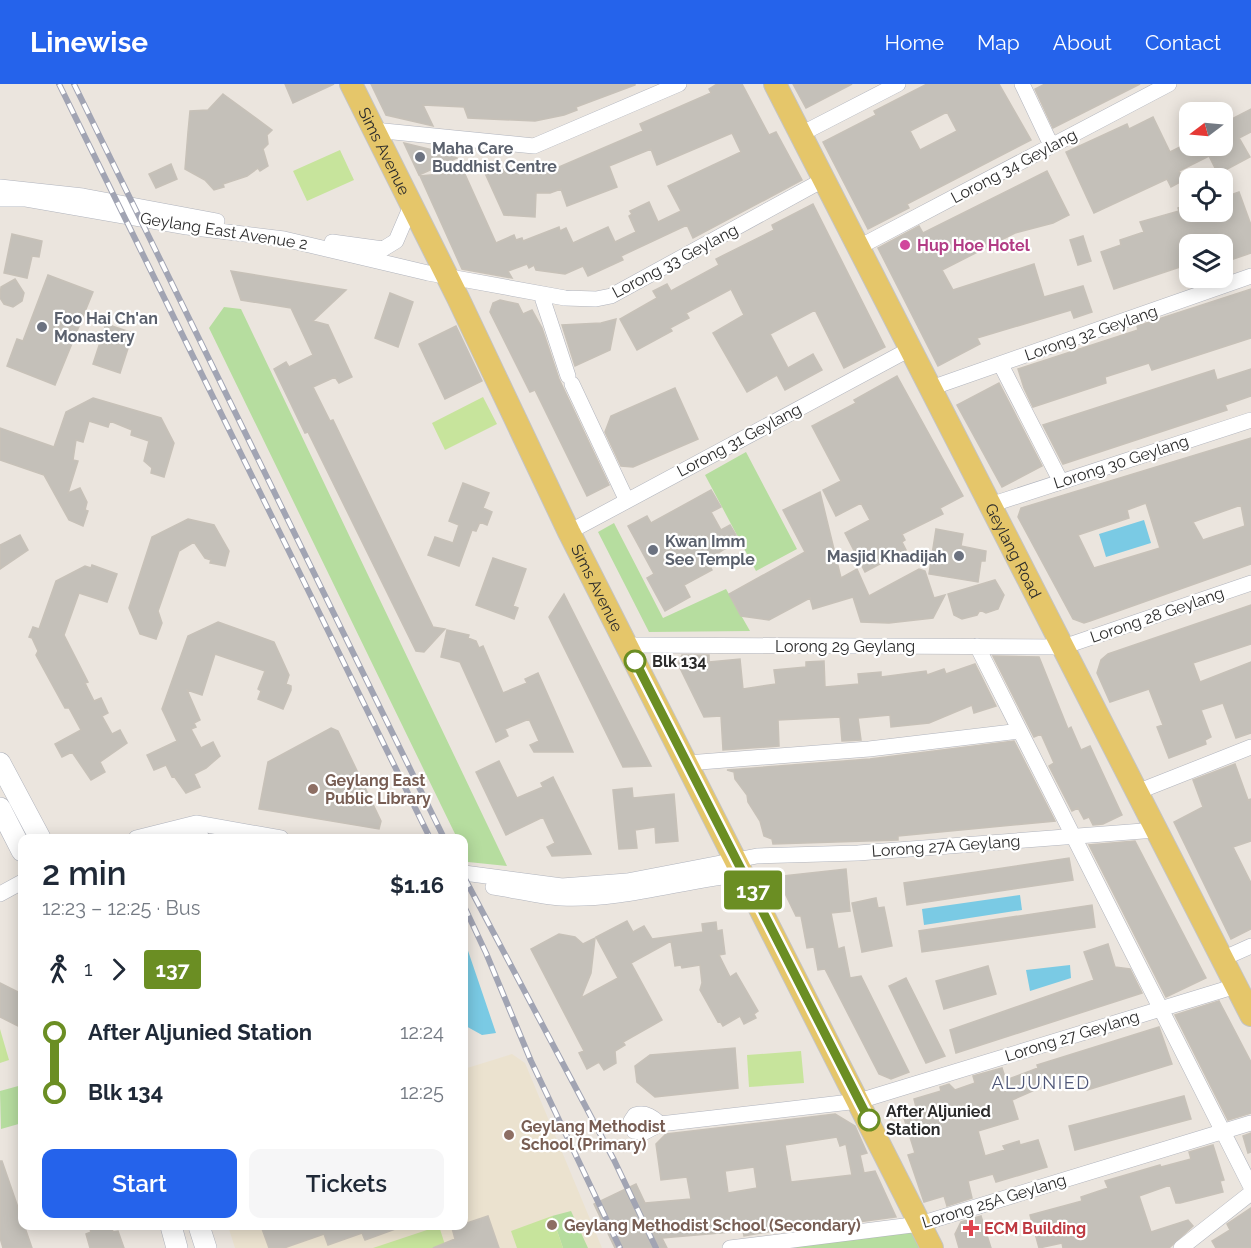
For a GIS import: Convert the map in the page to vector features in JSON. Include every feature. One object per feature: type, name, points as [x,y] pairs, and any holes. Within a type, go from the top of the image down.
[{"type":"main road","name":"Sims Avenue","points":[[351,84],[568,532],[741,867],[933,1248]]},
{"type":"main road","name":"Geylang Road","points":[[775,84],[1251,1015]]},
{"type":"main road","points":[[0,763],[38,834]]},
{"type":"main road","points":[[0,808],[18,843]]},
{"type":"main road","points":[[172,1230],[177,1248]]},
{"type":"main road","points":[[200,1230],[206,1248]]},
{"type":"street","points":[[374,130],[534,146],[679,84]]},
{"type":"street","points":[[801,134],[898,84]]},
{"type":"street","points":[[1022,84],[1051,145]]},
{"type":"street","name":"Lorong 34 Geylang","points":[[859,247],[1169,84]]},
{"type":"street","name":"Lorong 33 Geylang","points":[[446,276],[541,294],[596,299],[611,296],[823,180]]},
{"type":"street","name":"Geylang East Avenue 2","points":[[0,187],[83,196],[318,240],[383,249],[396,242],[411,206]]},
{"type":"street","name":"Geylang East Avenue 2","points":[[0,199],[27,200],[187,227],[284,239],[446,276]]},
{"type":"street","name":"Lorong 32 Geylang","points":[[931,388],[1251,276]]},
{"type":"street","points":[[541,294],[570,380],[627,501]]},
{"type":"street","name":"Lorong 31 Geylang","points":[[568,532],[910,349]]},
{"type":"street","points":[[1001,364],[1061,482]]},
{"type":"street","name":"Lorong 30 Geylang","points":[[990,505],[1251,420]]},
{"type":"street","name":"Lorong 28 Geylang","points":[[1063,646],[1251,583]]},
{"type":"street","name":"Lorong 29 Geylang","points":[[627,645],[1063,646]]},
{"type":"street","points":[[977,646],[1251,1187]]},
{"type":"street","points":[[687,763],[869,749],[1020,731]]},
{"type":"street","points":[[1137,792],[1251,747]]},
{"type":"street","points":[[153,834],[196,824],[257,834]]},
{"type":"street","name":"Lorong 27A Geylang","points":[[741,867],[757,856],[858,853],[1156,830]]},
{"type":"street","points":[[468,874],[562,886],[627,881],[741,867]]},
{"type":"street","points":[[468,884],[560,898],[648,891],[741,867]]},
{"type":"street","points":[[1222,959],[1251,946]]},
{"type":"street","name":"Lorong 27 Geylang","points":[[660,1124],[859,1101],[1236,986]]},
{"type":"street","name":"Lorong 25A Geylang","points":[[730,1248],[920,1224],[1251,1123]]},
{"type":"street","points":[[1181,1248],[1251,1193]]},
{"type":"shaded area","name":"Geylang Methodist School (Primary)","points":[[512,1054],[525,1063],[602,1248],[235,1248],[229,1230],[468,1230],[468,1068]]},
{"type":"green space","points":[[340,150],[354,180],[307,201],[293,171]]},
{"type":"green space","points":[[224,307],[241,309],[507,866],[468,862],[468,834],[455,834],[209,328]]},
{"type":"green space","points":[[483,397],[497,424],[445,450],[432,423]]},
{"type":"green space","points":[[746,452],[797,549],[756,571],[705,475]]},
{"type":"green space","points":[[614,523],[663,618],[726,589],[750,631],[649,632],[598,532]]},
{"type":"green space","points":[[0,1029],[9,1060],[0,1063]]},
{"type":"green space","points":[[801,1051],[804,1083],[749,1087],[747,1055]]},
{"type":"green space","points":[[18,1086],[18,1124],[1,1129],[0,1091]]},
{"type":"green space","points":[[571,1211],[588,1248],[563,1248],[552,1216]]},
{"type":"green space","points":[[552,1216],[563,1248],[517,1248],[511,1231]]},
{"type":"green space","points":[[920,1224],[932,1248],[753,1248]]},
{"type":"green space","points":[[427,1230],[440,1230],[446,1248],[373,1248]]},
{"type":"water","points":[[1144,520],[1151,543],[1106,557],[1099,534]]},
{"type":"water","points":[[1020,895],[1022,910],[924,925],[922,909]]},
{"type":"water","points":[[468,951],[496,1033],[482,1035],[468,1027]]},
{"type":"water","points":[[1070,965],[1071,978],[1030,991],[1026,970]]},
{"type":"building","points":[[285,84],[334,84],[293,103]]},
{"type":"building","points":[[371,84],[635,85],[576,107],[577,110],[564,115],[535,121],[468,118],[464,107],[423,105],[433,126],[386,115]]},
{"type":"building","points":[[717,84],[742,84],[769,135],[776,132],[802,180],[693,238],[687,225],[621,256],[623,260],[588,276],[583,266],[565,274],[536,270],[534,265],[529,268],[527,264],[508,271],[512,278],[462,269],[420,176],[464,172],[496,243],[514,235],[516,240],[522,238],[523,241],[559,227],[560,231],[566,228],[573,243],[608,227],[615,242],[636,232],[629,216],[632,214],[630,211],[649,202],[658,222],[681,211],[668,186],[741,152],[732,133],[657,165],[651,149],[609,166],[617,187],[567,206],[561,189],[550,193],[536,193],[535,217],[504,215],[484,171],[551,166],[552,170],[643,131],[640,124],[711,93],[709,89]]},
{"type":"building","points":[[793,84],[852,84],[806,108]]},
{"type":"building","points":[[927,84],[999,84],[1031,140],[907,204],[909,208],[868,229],[823,142],[876,115],[874,111]],"holes":[[[947,112],[957,131],[920,150],[910,131]]]},
{"type":"building","points":[[1045,84],[1140,84],[1053,128],[1035,89]]},
{"type":"building","points":[[223,94],[272,130],[267,135],[268,144],[263,149],[268,166],[260,171],[258,168],[247,176],[223,184],[224,187],[214,190],[205,180],[185,169],[188,132],[190,111],[208,110]]},
{"type":"building","points":[[1251,109],[1251,132],[1239,138],[1250,157],[1229,168],[1215,168],[1209,156],[1233,156],[1233,118]]},
{"type":"building","points":[[1153,117],[1170,152],[1179,148],[1179,156],[1209,156],[1185,168],[1179,168],[1179,183],[1171,187],[1167,179],[1094,213],[1066,152],[1127,124],[1129,129]]},
{"type":"building","points":[[404,143],[441,152],[457,158],[419,175]]},
{"type":"building","points":[[171,164],[177,179],[156,188],[149,174]]},
{"type":"building","points":[[1047,171],[1069,215],[1053,223],[1015,233],[942,270],[953,290],[1034,264],[1044,297],[1083,286],[1092,312],[1074,318],[1071,310],[977,338],[980,344],[938,366],[878,248],[919,226],[923,233]]},
{"type":"building","points":[[1239,192],[1251,225],[1251,253],[1233,259],[1233,234],[1179,234],[1179,267],[1114,289],[1101,252],[1121,245],[1120,240],[1144,232],[1140,222],[1179,211],[1179,222],[1233,222],[1233,194]]},
{"type":"building","points":[[813,204],[885,347],[844,368],[815,310],[770,334],[788,368],[813,354],[822,370],[785,390],[777,375],[747,392],[713,333],[744,315],[731,289],[686,313],[689,318],[670,328],[672,331],[637,350],[620,319],[657,298],[653,291],[667,284],[671,291],[719,265],[716,259],[774,230],[772,225]]},
{"type":"building","points":[[12,234],[42,241],[39,257],[32,256],[27,278],[4,273]]},
{"type":"building","points":[[1083,236],[1091,261],[1078,265],[1070,240]]},
{"type":"building","points":[[231,271],[346,290],[313,321],[328,325],[352,377],[339,383],[335,377],[313,387],[330,421],[333,420],[433,627],[445,629],[424,652],[416,651],[308,432],[305,433],[274,369],[286,362],[289,367],[313,355],[291,308],[241,300]]},
{"type":"building","name":"Foo Hai Ch'an Monastery","points":[[48,275],[93,292],[55,385],[7,366],[17,339],[23,341]]},
{"type":"building","points":[[15,279],[24,293],[22,301],[13,307],[4,304],[0,298],[1,287]]},
{"type":"building","points":[[1251,289],[1251,338],[1152,370],[1149,363],[1105,377],[1106,383],[1033,407],[1018,369],[1138,330],[1137,326]]},
{"type":"building","points":[[390,293],[413,302],[398,347],[375,338]]},
{"type":"building","points":[[500,300],[518,304],[523,314],[532,310],[542,328],[559,379],[609,485],[587,496],[535,390],[530,392],[490,312],[493,303]]},
{"type":"building","points":[[616,319],[610,350],[575,366],[562,325],[601,323]]},
{"type":"building","points":[[106,324],[133,333],[120,373],[93,364]]},
{"type":"building","points":[[456,326],[482,381],[445,399],[419,344]]},
{"type":"building","points":[[1251,369],[1251,396],[1225,405],[1227,410],[1063,464],[1043,425],[1214,370],[1217,380]]},
{"type":"building","points":[[897,376],[963,496],[940,508],[943,514],[902,534],[905,540],[902,542],[906,550],[865,572],[845,533],[870,520],[861,503],[836,516],[823,490],[841,481],[812,426],[856,403],[854,400]]},
{"type":"building","points":[[999,383],[1042,466],[1002,487],[957,405]]},
{"type":"building","points":[[675,388],[698,439],[633,467],[621,466],[605,432],[611,416]]},
{"type":"building","points":[[93,398],[161,418],[174,443],[164,477],[151,473],[152,468],[144,461],[149,441],[131,435],[132,430],[110,421],[108,427],[89,421],[83,442],[76,440],[73,460],[78,461],[68,493],[80,488],[87,502],[85,510],[88,511],[83,526],[69,520],[44,475],[0,460],[0,428],[54,447],[66,412]]},
{"type":"building","points":[[1251,438],[1251,564],[1084,623],[1073,619],[1018,517],[1021,508]],"holes":[[[1146,503],[1160,548],[1094,568],[1078,535],[1129,518],[1127,510]],[[1241,505],[1245,526],[1203,540],[1193,522]]]},
{"type":"building","points":[[463,483],[489,493],[483,508],[492,512],[487,525],[480,522],[476,531],[472,530],[459,566],[428,555],[435,537],[453,543],[459,525],[449,521]]},
{"type":"building","points":[[711,490],[721,507],[711,512],[721,530],[730,525],[739,540],[710,558],[712,561],[708,563],[712,570],[684,585],[690,597],[665,611],[647,578],[654,574],[628,526],[647,516],[651,523]]},
{"type":"building","points":[[820,492],[841,578],[857,569],[869,596],[919,569],[925,571],[934,598],[945,595],[933,618],[889,623],[861,622],[853,597],[813,609],[810,598],[769,620],[741,616],[729,594],[805,552],[783,510]]},
{"type":"building","points":[[188,519],[214,525],[229,551],[225,566],[210,563],[211,560],[205,558],[194,542],[179,551],[158,611],[162,623],[156,639],[140,634],[129,608],[152,537]]},
{"type":"building","name":"Masjid Khadijah","points":[[936,529],[963,534],[961,546],[986,551],[985,561],[981,561],[978,582],[929,574]]},
{"type":"building","points":[[20,535],[28,550],[0,569],[0,545]]},
{"type":"building","points":[[493,558],[526,569],[513,606],[518,608],[514,619],[476,605]]},
{"type":"building","points":[[92,565],[117,574],[107,602],[79,593],[64,635],[88,682],[85,683],[94,701],[101,698],[108,713],[102,716],[112,734],[120,730],[127,743],[100,762],[105,772],[91,780],[72,752],[62,757],[55,744],[81,730],[69,708],[65,708],[36,655],[38,651],[32,638],[29,637],[33,627],[39,629],[56,581],[85,566],[91,568]]},
{"type":"building","points":[[995,580],[1004,595],[998,609],[986,613],[980,610],[977,615],[962,619],[954,615],[948,594]]},
{"type":"building","points":[[564,594],[651,766],[623,767],[549,617]]},
{"type":"building","points":[[1251,605],[1251,644],[1193,663],[1200,682],[1251,662],[1251,733],[1236,738],[1223,703],[1201,710],[1211,737],[1205,740],[1206,744],[1169,758],[1157,727],[1163,725],[1149,689],[1110,702],[1097,673],[1101,660],[1108,654]]},
{"type":"building","points":[[218,622],[274,642],[289,675],[286,684],[291,686],[291,690],[283,709],[258,699],[261,691],[258,689],[265,671],[215,654],[202,695],[187,690],[200,720],[194,723],[196,727],[191,729],[201,748],[213,742],[220,756],[206,768],[194,774],[200,787],[186,793],[174,776],[172,777],[166,765],[154,770],[147,755],[177,741],[162,709],[188,636]]},
{"type":"building","points":[[447,630],[469,635],[468,638],[476,641],[479,648],[483,646],[503,693],[527,683],[525,679],[538,673],[573,752],[534,752],[530,745],[539,741],[529,719],[505,729],[508,736],[496,742],[460,662],[441,657]]},
{"type":"building","points":[[682,655],[709,655],[709,662],[740,659],[743,689],[776,684],[774,670],[806,667],[806,662],[824,661],[825,687],[859,684],[858,674],[881,672],[881,677],[926,671],[927,675],[944,669],[946,674],[975,664],[996,706],[974,713],[972,705],[929,723],[891,727],[890,715],[858,718],[861,740],[842,741],[840,717],[778,720],[779,746],[723,750],[721,716],[704,717],[678,664]]},
{"type":"building","points":[[993,656],[1039,657],[1068,729],[1071,727],[1081,750],[1090,746],[1122,815],[1103,824],[1093,825],[1089,817],[1084,819],[1078,808],[1072,811],[1049,766],[1054,763],[1041,734],[1034,737]]},
{"type":"building","points":[[331,728],[338,731],[381,821],[379,829],[259,809],[268,762]]},
{"type":"building","points":[[1014,741],[1055,821],[898,836],[898,840],[773,844],[772,839],[764,836],[760,821],[748,802],[747,795],[735,779],[734,772],[727,770],[870,759]]},
{"type":"building","points":[[499,761],[517,798],[543,787],[541,783],[553,777],[591,854],[552,856],[547,847],[555,843],[543,817],[506,835],[476,772]]},
{"type":"building","points":[[1235,764],[1248,800],[1251,799],[1251,841],[1233,847],[1251,883],[1251,929],[1231,939],[1174,822],[1203,807],[1193,780]]},
{"type":"building","points":[[632,788],[633,798],[674,794],[678,841],[656,843],[655,827],[635,830],[637,848],[619,849],[613,790]]},
{"type":"building","points":[[1135,841],[1206,978],[1166,997],[1089,845]]},
{"type":"building","points":[[1069,858],[1073,880],[907,905],[904,883]]},
{"type":"building","points":[[846,869],[850,911],[831,913],[838,949],[844,947],[850,978],[861,976],[909,1072],[891,1079],[879,1074],[825,969],[818,970],[814,947],[807,948],[801,916],[796,916],[780,883],[783,876]]},
{"type":"building","points":[[876,898],[878,908],[884,907],[892,946],[862,952],[852,903]]},
{"type":"building","points":[[1092,905],[1095,927],[922,952],[919,931]]},
{"type":"building","points":[[627,921],[633,932],[644,926],[652,939],[703,932],[702,924],[716,922],[717,931],[722,930],[725,954],[719,955],[730,977],[736,973],[758,1011],[754,1014],[756,1018],[744,1024],[740,1016],[723,1026],[720,1021],[718,1022],[700,990],[702,983],[700,965],[682,968],[681,965],[675,966],[671,941],[631,963],[662,1020],[623,1042],[625,1045],[615,1051],[616,1063],[604,1070],[599,1062],[587,1069],[579,1053],[584,1051],[531,949],[559,934],[575,937],[583,944],[595,938],[591,973],[581,998],[618,978],[596,937]]},
{"type":"building","points":[[1108,944],[1115,967],[1130,969],[1142,993],[956,1053],[950,1030],[1094,980],[1084,952]]},
{"type":"building","points":[[988,966],[996,994],[944,1009],[936,981]]},
{"type":"building","points":[[906,978],[945,1056],[926,1063],[889,986]]},
{"type":"building","points":[[0,983],[18,992],[18,1026],[0,1017]]},
{"type":"building","points":[[1219,1001],[1251,1062],[1251,1113],[1228,1120],[1175,1015]]},
{"type":"building","points":[[1159,1027],[1172,1064],[1087,1090],[1082,1075],[1037,1089],[1012,1100],[1018,1119],[978,1131],[985,1156],[1005,1150],[1003,1146],[1019,1141],[1020,1145],[1038,1140],[1047,1167],[996,1182],[993,1174],[968,1181],[972,1198],[947,1206],[944,1196],[924,1202],[908,1155],[915,1153],[903,1115],[917,1111],[914,1099],[941,1091],[940,1087],[949,1084],[955,1090],[975,1083],[973,1076],[1002,1068],[1006,1080],[1038,1068],[1037,1065]]},
{"type":"building","points":[[735,1048],[738,1088],[655,1097],[637,1082],[635,1066],[650,1055]]},
{"type":"building","points":[[1184,1096],[1191,1119],[1075,1150],[1069,1126]]},
{"type":"building","points":[[835,1114],[855,1126],[867,1153],[860,1155],[864,1173],[875,1171],[896,1217],[836,1225],[836,1220],[744,1236],[743,1231],[662,1238],[667,1248],[615,1248],[594,1204],[636,1184],[645,1203],[691,1199],[687,1177],[661,1180],[656,1144],[666,1134]],"holes":[[[837,1137],[840,1146],[846,1144],[852,1175],[791,1182],[785,1145]],[[754,1167],[757,1188],[728,1193],[725,1171]]]},
{"type":"building","points":[[1251,1133],[1251,1152],[1248,1153],[1243,1136]]},
{"type":"building","points":[[1213,1145],[1224,1180],[1220,1181],[1223,1192],[1176,1203],[1170,1185],[1139,1196],[1151,1232],[1188,1220],[1193,1226],[1169,1248],[1063,1248],[1062,1243],[1039,1248],[1030,1215],[1082,1201],[1081,1197],[1108,1188],[1105,1181],[1160,1165],[1161,1167],[1191,1159],[1189,1152]]},
{"type":"building","points":[[0,1161],[2,1161],[18,1207],[18,1230],[26,1230],[32,1248],[3,1248],[0,1238]]},
{"type":"building","points":[[1251,1208],[1251,1248],[1216,1248],[1212,1241],[1230,1230],[1227,1224]]},
{"type":"building","points":[[488,1216],[499,1248],[433,1248],[455,1239],[453,1230],[468,1230],[468,1223]]},
{"type":"building","name":"ECM Building","points":[[981,1216],[991,1248],[959,1248],[955,1234],[961,1222]]},
{"type":"building","points":[[90,1230],[118,1231],[124,1248],[90,1248],[86,1234],[91,1232]]},
{"type":"building","points":[[262,1230],[393,1230],[365,1240],[362,1233],[328,1245],[324,1234],[284,1248],[269,1248]]},
{"type":"railway","points":[[59,84],[428,834]]},
{"type":"railway","points":[[74,84],[442,834]]},
{"type":"railway","points":[[468,885],[614,1160],[656,1248]]},
{"type":"railway","points":[[468,915],[531,1061],[620,1248]]},
{"type":"bus line","name":"137","points":[[635,661],[869,1120]]},
{"type":"place","name":"Maha Care Buddhist Centre","points":[[420,157]]},
{"type":"place","name":"Hup Hoe Hotel","points":[[905,245]]},
{"type":"place","name":"Foo Hai Ch'an Monastery","points":[[42,327]]},
{"type":"place","name":"Kwan Imm See Temple","points":[[653,550]]},
{"type":"place","name":"Masjid Khadijah","points":[[959,556]]},
{"type":"place","name":"Blk 134","points":[[635,661]]},
{"type":"place","name":"Geylang East Public Library","points":[[313,789]]},
{"type":"place","name":"After Aljunied Station","points":[[869,1120]]},
{"type":"place","name":"Geylang Methodist School (Primary)","points":[[509,1135]]},
{"type":"place","name":"Geylang Methodist School (Secondary)","points":[[552,1225]]},
{"type":"place","name":"ECM Building","points":[[971,1228]]},
{"type":"district","name":"ALJUNIED","points":[[1041,1082]]}]
